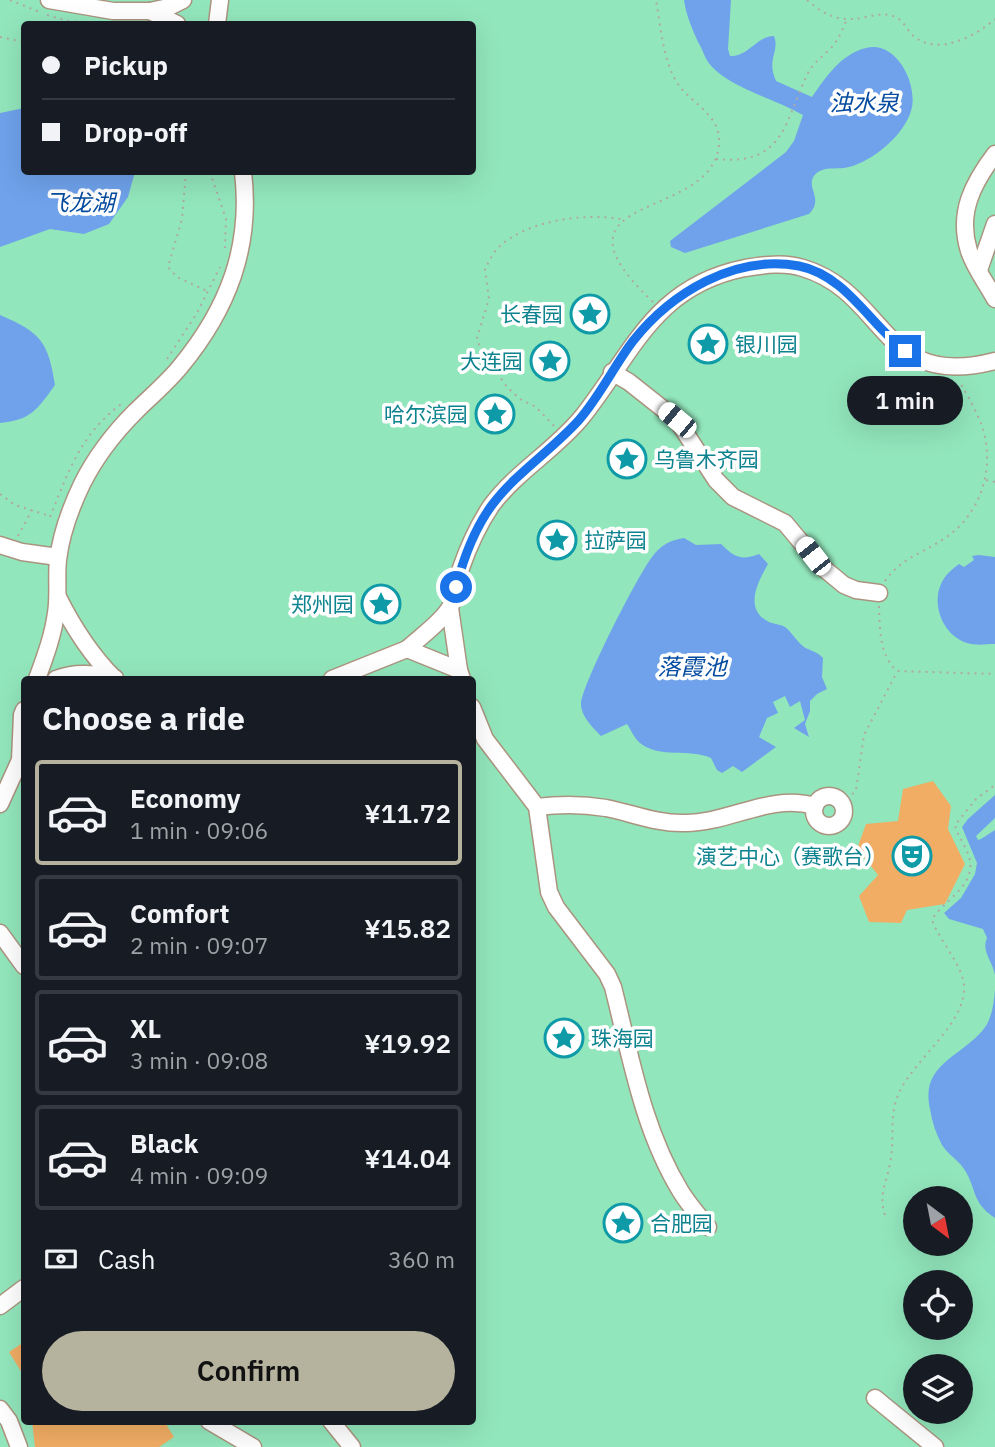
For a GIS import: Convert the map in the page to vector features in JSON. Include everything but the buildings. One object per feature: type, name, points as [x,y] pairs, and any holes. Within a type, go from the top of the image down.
[{"type":"street","points":[[49,0],[113,11],[150,11],[169,7],[183,0]]},
{"type":"street","points":[[217,21],[220,0]]},
{"type":"street","points":[[150,11],[171,21]]},
{"type":"street","points":[[995,154],[968,197],[964,222],[969,251],[995,299]]},
{"type":"street","points":[[38,676],[50,642],[58,597],[58,557],[65,526],[95,461],[133,414],[180,368],[211,325],[225,298],[240,256],[245,227],[243,175]]},
{"type":"street","points":[[979,270],[995,224]]},
{"type":"street","points":[[460,675],[450,608],[461,567],[491,506],[582,417],[633,342],[661,310],[698,284],[737,270],[769,264],[800,267],[824,275],[849,295],[885,335],[905,351],[935,366],[973,367],[995,361]]},
{"type":"street","points":[[612,372],[677,420],[716,480],[733,497],[785,523],[821,566],[844,585],[856,590],[879,593]]},
{"type":"street","points":[[6,547],[58,557]]},
{"type":"street","points":[[58,597],[73,627],[101,665],[114,676]]},
{"type":"street","points":[[340,676],[407,649],[450,608]]},
{"type":"street","points":[[407,649],[460,675]]},
{"type":"street","points":[[64,676],[103,676]]},
{"type":"street","points":[[476,716],[485,739],[537,807],[549,892],[556,907],[607,974],[614,988],[644,1112],[660,1152],[682,1195],[708,1227]]},
{"type":"street","points":[[0,804],[20,760],[21,738]]},
{"type":"street","points":[[537,807],[584,805],[662,822],[686,823],[741,813],[770,803],[792,802],[816,806],[827,797],[836,798],[843,805],[841,819],[829,826],[817,820],[816,806]]},
{"type":"street","points":[[0,933],[21,962]]},
{"type":"street","points":[[0,1306],[21,1290]]},
{"type":"street","points":[[875,1398],[935,1447]]},
{"type":"street","points":[[0,1409],[9,1421],[19,1447]]},
{"type":"street","points":[[216,1425],[253,1447]]},
{"type":"street","points":[[334,1425],[352,1447]]},
{"type":"path","points":[[656,0],[670,67],[681,88],[709,116],[719,137],[715,159],[703,175],[683,191],[622,219],[615,229],[614,247],[618,262],[628,277],[661,310]]},
{"type":"path","points":[[807,0],[832,18],[846,21],[891,15],[904,24],[914,37],[922,42],[938,45],[953,43],[970,36],[995,19]]},
{"type":"path","points":[[715,159],[745,159],[762,153],[777,141],[791,117],[813,65],[839,38],[846,21]]},
{"type":"path","points":[[0,37],[21,41]]},
{"type":"path","points":[[186,175],[181,219],[168,267],[177,277],[209,292]]},
{"type":"path","points":[[164,363],[209,292],[224,258],[226,219],[211,175]]},
{"type":"path","points":[[563,437],[536,407],[507,387],[480,348],[477,338],[489,299],[485,270],[498,248],[517,233],[571,217],[598,215],[622,219]]},
{"type":"path","points":[[951,368],[983,430],[987,453],[986,480],[965,523],[892,570],[879,593],[881,643],[891,666],[897,671],[995,674]]},
{"type":"path","points":[[50,517],[72,463],[86,438],[124,402]]},
{"type":"path","points":[[986,480],[995,482]]},
{"type":"path","points":[[0,494],[15,505],[32,509],[65,526]]},
{"type":"path","points":[[6,547],[32,509]]},
{"type":"path","points":[[843,805],[856,790],[864,735],[897,671]]},
{"type":"path","points":[[885,1215],[881,1203],[882,1188],[890,1163],[891,1114],[898,1094],[908,1076],[959,1012],[965,990],[962,974],[932,920],[951,902],[968,875],[970,863],[955,825],[976,799],[995,785]]},
{"type":"green space","points":[[0,0],[995,0],[995,1447],[0,1447]]},
{"type":"water","name":"浊水泉","points":[[684,0],[731,0],[728,49],[730,56],[742,53],[762,39],[774,36],[772,67],[776,81],[812,97],[835,67],[849,55],[866,48],[877,47],[887,51],[903,67],[912,89],[911,111],[902,129],[886,146],[868,159],[849,167],[818,172],[813,177],[815,202],[809,214],[685,253],[671,247],[670,241],[786,152],[794,141],[803,115],[739,86],[716,71],[698,42]]},
{"type":"water","name":"飞龙湖","points":[[21,109],[21,175],[134,175],[128,197],[109,224],[84,234],[50,229],[0,247],[0,113]]},
{"type":"water","points":[[0,315],[25,327],[40,340],[49,358],[55,385],[32,412],[11,422],[0,423]]},
{"type":"water","name":"落霞池","points":[[684,538],[696,545],[721,544],[738,556],[759,554],[768,564],[757,587],[756,610],[769,622],[785,627],[804,647],[823,658],[822,677],[827,689],[810,701],[810,711],[805,724],[809,737],[794,728],[805,720],[800,701],[790,707],[785,696],[773,702],[778,713],[767,718],[759,737],[776,747],[742,772],[733,766],[722,773],[717,770],[711,758],[702,755],[648,748],[638,741],[627,724],[601,736],[583,713],[581,704],[584,693],[600,653],[645,568],[662,546]]},
{"type":"water","points":[[972,556],[995,557],[995,644],[974,644],[959,639],[946,627],[939,610],[938,593],[945,578],[959,564],[964,567],[974,560]]},
{"type":"water","points":[[995,795],[995,818],[976,836],[978,840],[995,830],[995,975],[986,952],[987,938],[983,929],[949,919],[944,913],[961,898],[975,874],[977,863],[962,827]]},
{"type":"water","points":[[995,989],[995,1218],[981,1206],[961,1165],[942,1145],[933,1123],[928,1094],[936,1072],[983,1030],[992,1011]]},
{"type":"place","name":"长春园","points":[[590,314]]},
{"type":"place","name":"银川园","points":[[708,344]]},
{"type":"place","name":"大连园","points":[[550,361]]},
{"type":"place","name":"哈尔滨园","points":[[495,414]]},
{"type":"place","name":"乌鲁木齐园","points":[[627,459]]},
{"type":"place","name":"拉萨园","points":[[557,540]]},
{"type":"place","name":"郑州园","points":[[381,604]]},
{"type":"place","name":"演艺中心（赛歌台）","points":[[912,856]]},
{"type":"place","name":"珠海园","points":[[564,1038]]},
{"type":"place","name":"合肥园","points":[[623,1223]]},
{"type":"route","points":[[456,587],[461,567],[491,506],[582,417],[633,342],[661,310],[698,284],[737,270],[769,264],[800,267],[824,275],[849,295],[885,335],[905,351]]}]
